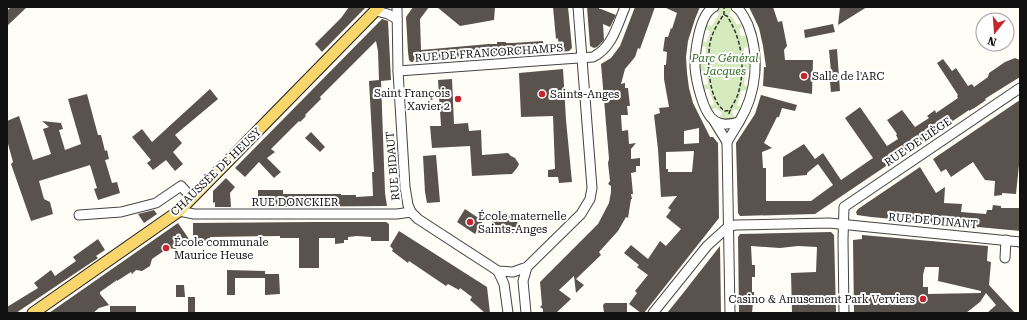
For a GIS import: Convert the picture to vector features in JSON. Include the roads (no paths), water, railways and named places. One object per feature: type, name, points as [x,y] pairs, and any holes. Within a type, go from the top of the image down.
[{"type":"main road","name":"CHAUSSÉE DE HEUSY","points":[[33,313],[179,211],[377,9]]},
{"type":"street","name":"RUE BIDAUT","points":[[397,7],[398,71],[408,205],[411,212],[426,225],[498,271]]},
{"type":"street","points":[[526,313],[523,281],[524,272],[527,267],[577,219],[590,200],[592,188],[578,7]]},
{"type":"street","name":"RUE DE FRANCORCHAMPS","points":[[398,71],[592,57],[605,49],[612,38],[625,7]]},
{"type":"street","points":[[730,313],[727,142],[735,123],[745,112],[750,100],[754,82],[755,67],[752,38],[746,20],[737,7]]},
{"type":"street","points":[[712,8],[703,22],[697,43],[695,68],[702,98],[707,110],[727,142]]},
{"type":"street","points":[[377,9],[397,20]]},
{"type":"street","name":"RUE DE LIÈGE","points":[[844,224],[844,207],[1020,88]]},
{"type":"street","points":[[714,121],[720,123],[735,123]]},
{"type":"street","points":[[79,215],[121,212],[149,205],[156,203],[181,186],[192,198]]},
{"type":"street","name":"RUE DONCKIER","points":[[179,211],[194,214],[397,214],[411,212]]},
{"type":"street","name":"RUE DE DINANT","points":[[729,226],[829,223],[1020,242]]},
{"type":"street","points":[[844,224],[842,239],[844,313]]},
{"type":"street","points":[[653,313],[707,246],[729,226]]},
{"type":"street","points":[[1005,258],[1006,240]]},
{"type":"street","points":[[508,313],[504,284],[498,271],[513,272],[527,267]]},
{"type":"place","name":"Salle de l'ARC","points":[[804,76]]},
{"type":"place","name":"Saints-Anges","points":[[542,94]]},
{"type":"place","name":"Saint François Xavier 2","points":[[458,99]]},
{"type":"place","name":"École maternelle Saints-Anges","points":[[470,222]]},
{"type":"place","name":"École communale Maurice Heuse","points":[[166,248]]},
{"type":"place","name":"Casino & Amusement Park Verviers","points":[[923,299]]},
{"type":"park label","name":"Parc Général Jacques","points":[[725,64]]}]
